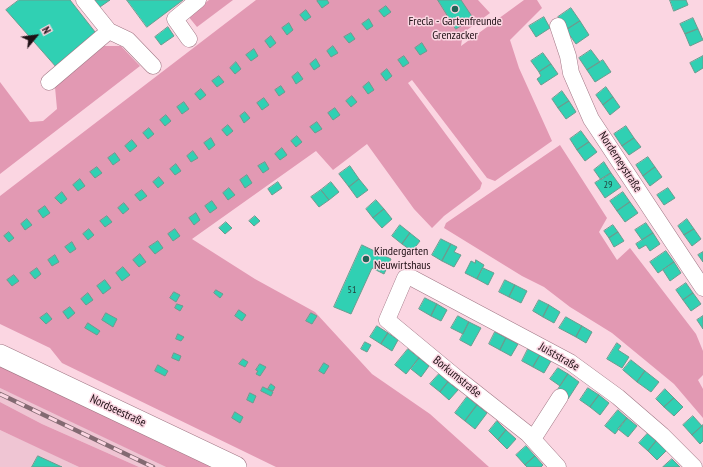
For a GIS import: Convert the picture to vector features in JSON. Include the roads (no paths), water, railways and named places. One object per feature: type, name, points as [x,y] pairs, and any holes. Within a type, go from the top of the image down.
[{"type":"main road","name":"Nordseestraße","points":[[0,355],[236,467]]},
{"type":"street","points":[[84,0],[109,32],[128,40],[153,66]]},
{"type":"street","points":[[189,39],[174,19],[198,0]]},
{"type":"street","name":"Norderneystraße","points":[[558,26],[568,56],[571,73],[591,119],[703,288]]},
{"type":"street","points":[[49,82],[109,32]]},
{"type":"street","name":"Borkumstraße","points":[[404,278],[382,319],[528,434],[558,467]]},
{"type":"street","name":"Juiststraße","points":[[404,278],[412,278],[570,362],[618,396],[662,435],[694,467]]},
{"type":"street","points":[[533,439],[560,397]]},
{"type":"railway","points":[[0,394],[153,467]]},
{"type":"place","name":"Frecla - Gartenfreunde Grenzacker","points":[[455,9]]},
{"type":"place","name":"Kindergarten Neuwirtshaus","points":[[366,259]]}]
